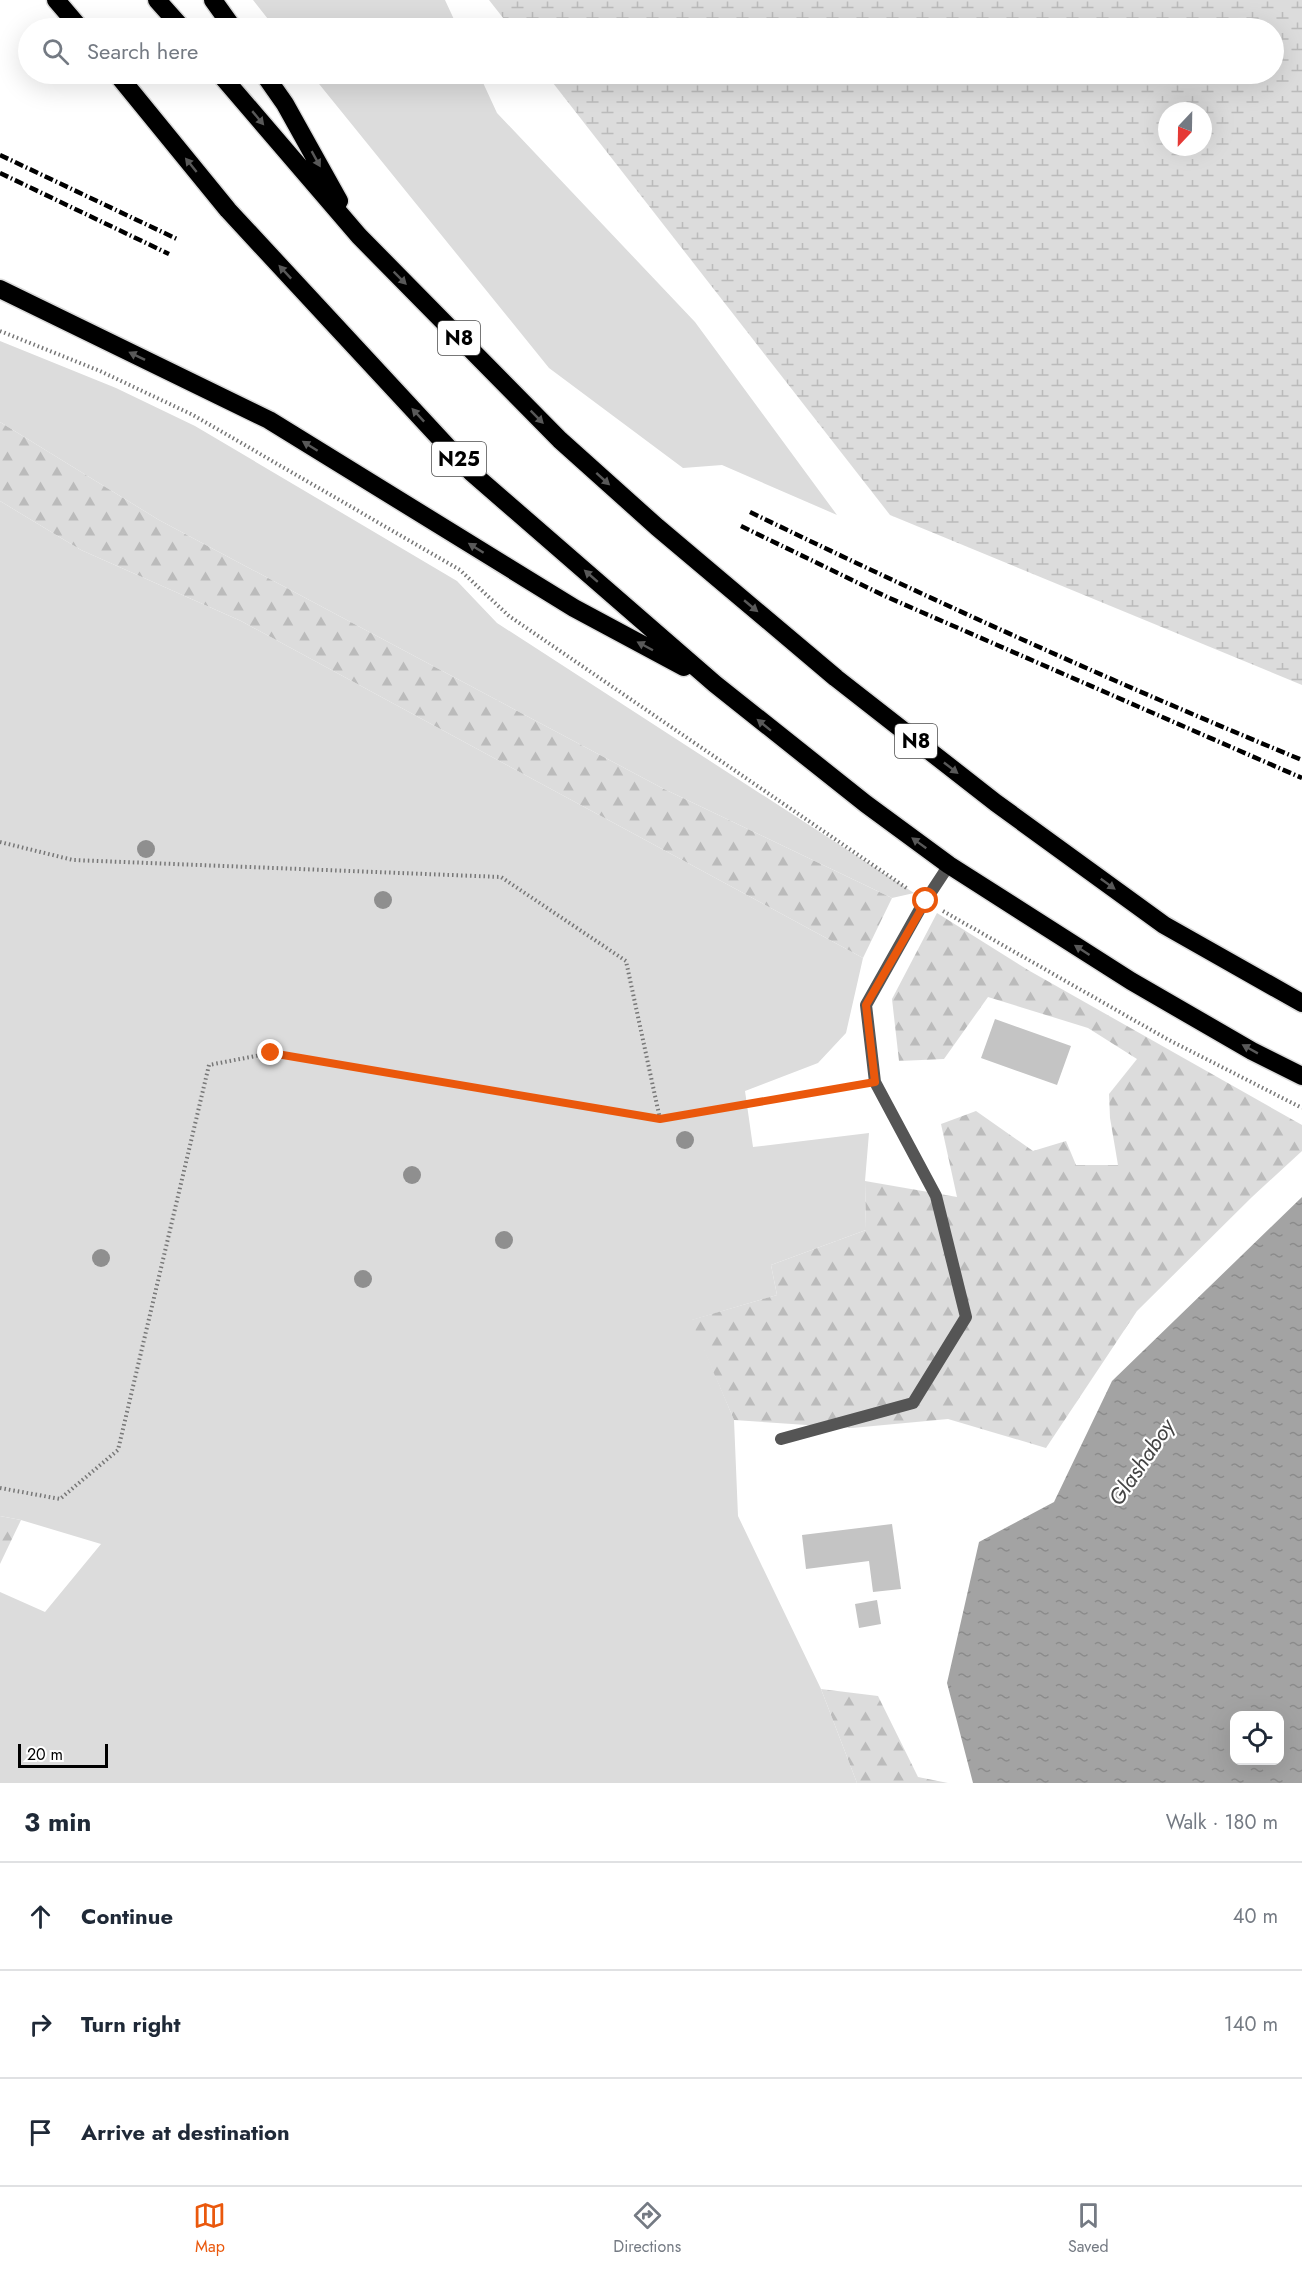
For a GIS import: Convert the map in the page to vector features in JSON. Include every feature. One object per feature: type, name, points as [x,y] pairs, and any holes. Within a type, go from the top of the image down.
[{"type":"highway","points":[[56,0],[71,18]]},
{"type":"highway","points":[[157,0],[173,18]]},
{"type":"highway","points":[[213,0],[226,18]]},
{"type":"highway","name":"N25","points":[[125,84],[228,210],[471,472],[714,684]]},
{"type":"highway","name":"N8","points":[[229,84],[359,236],[560,440],[666,535],[836,678],[996,803],[1164,925],[1302,1004]]},
{"type":"highway","points":[[271,84],[285,104],[359,236]]},
{"type":"highway","points":[[0,289],[269,420],[574,608],[714,684],[866,804],[950,865],[1131,981],[1252,1051],[1302,1076]]},
{"type":"lane","points":[[781,1439],[914,1403],[966,1317],[936,1196],[875,1082],[866,1005],[926,901],[950,865]]},
{"type":"path","points":[[0,331],[100,371],[193,415],[460,570],[509,616],[926,901],[1167,1039],[1302,1108]]},
{"type":"path","points":[[0,842],[73,860],[501,877],[626,961],[660,1119]]},
{"type":"path","points":[[0,1488],[60,1499],[118,1450],[209,1065],[271,1053],[660,1119],[875,1082]]},
{"type":"green space","points":[[253,0],[445,0],[453,18],[267,18]]},
{"type":"green space","points":[[489,0],[1302,0],[1302,685],[890,515],[554,84],[1284,84],[1284,18],[503,18]]},
{"type":"green space","points":[[319,84],[484,84],[497,113],[695,322],[837,515],[722,465],[683,468],[549,368]]},
{"type":"green space","points":[[0,341],[116,388],[195,426],[457,581],[497,623],[914,893],[892,898],[662,788],[159,520],[0,422]]},
{"type":"green space","points":[[0,422],[159,520],[662,788],[892,898],[863,958],[241,621],[81,550],[0,501]]},
{"type":"green space","points":[[0,501],[81,550],[241,621],[863,958],[846,1033],[818,1063],[745,1091],[753,1147],[869,1133],[865,1181],[866,1230],[771,1265],[777,1295],[692,1320],[734,1420],[738,1516],[821,1689],[857,1783],[0,1783],[0,1592],[45,1612],[101,1544],[0,1516]]},
{"type":"green space","points":[[937,913],[1028,970],[1302,1125],[1302,1151],[1137,1311],[1046,1448],[948,1419],[852,1428],[734,1420],[691,1320],[777,1295],[771,1265],[866,1230],[865,1181],[957,1197],[941,1124],[976,1111],[1033,1151],[1066,1141],[1076,1165],[1118,1165],[1110,1118],[1109,1094],[1137,1059],[1088,1028],[988,997],[944,1059],[899,1061],[892,999]]},
{"type":"green space","points":[[0,1516],[21,1520],[0,1564]]},
{"type":"green space","points":[[821,1689],[878,1696],[918,1777],[948,1783],[857,1783]]},
{"type":"water","name":"Glashaboy","points":[[1302,1197],[1302,1783],[973,1783],[947,1683],[979,1542],[1054,1502],[1112,1381]]},
{"type":"building","points":[[995,1019],[1071,1046],[1057,1085],[981,1058]]},
{"type":"building","points":[[892,1524],[901,1589],[873,1592],[869,1561],[806,1569],[802,1535]]},
{"type":"building","points":[[877,1600],[881,1624],[859,1628],[855,1604]]},
{"type":"railway","points":[[0,155],[177,239]]},
{"type":"railway","points":[[0,173],[169,254]]},
{"type":"railway","points":[[750,512],[1024,640],[1302,760]]},
{"type":"railway","points":[[741,526],[887,597],[1302,778]]},
{"type":"route","points":[[271,1053],[660,1119],[875,1082],[866,1005],[926,901]]}]
